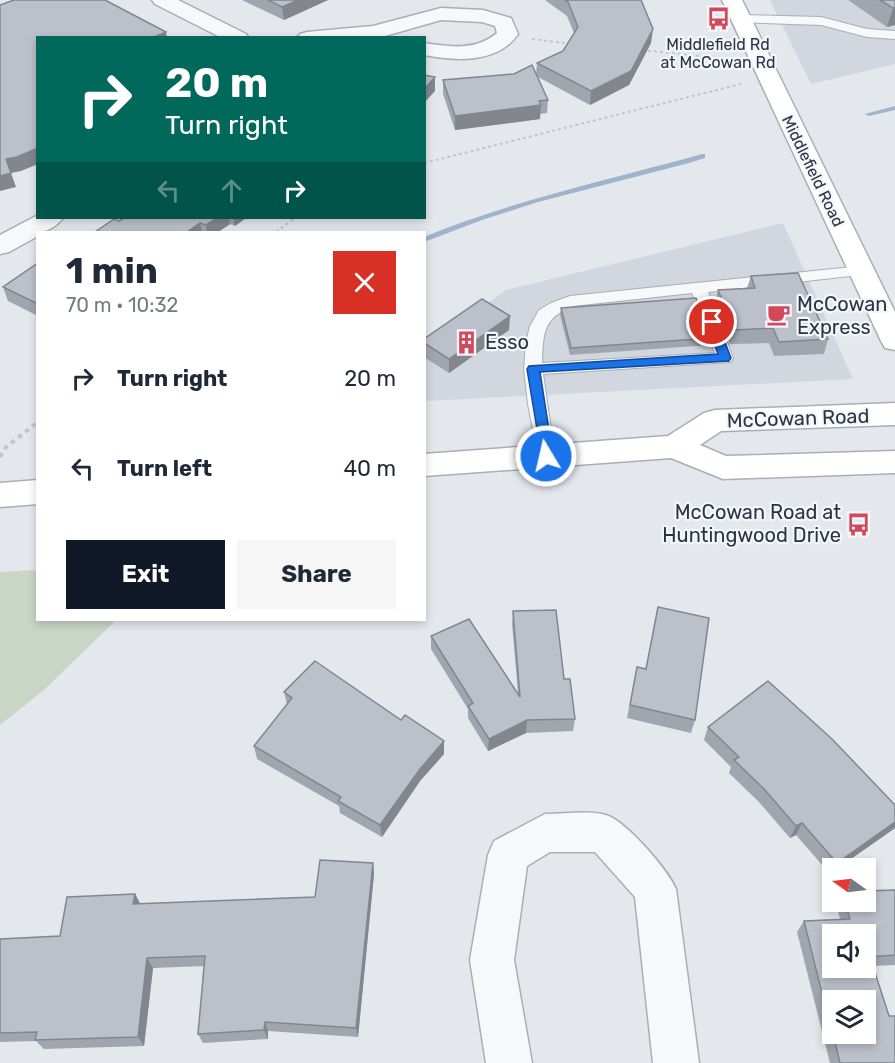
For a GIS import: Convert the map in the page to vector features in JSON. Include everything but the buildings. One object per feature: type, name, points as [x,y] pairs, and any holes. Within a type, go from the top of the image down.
[{"type":"main road","name":"Middlefield Road","points":[[736,9],[895,341]]},
{"type":"main road","name":"McCowan Road","points":[[674,447],[715,421],[895,414]]},
{"type":"main road","name":"McCowan Road","points":[[426,465],[674,447],[723,468],[895,462]]},
{"type":"main road","points":[[0,495],[36,492]]},
{"type":"street","points":[[162,0],[234,36]]},
{"type":"street","points":[[356,36],[381,35],[409,21],[441,14],[483,16],[504,22],[508,34],[484,51],[453,55],[426,49]]},
{"type":"street","points":[[0,246],[48,219]]},
{"type":"street","points":[[509,1063],[492,960],[508,855],[545,833],[604,833],[655,889],[676,1063]]},
{"type":"lane","points":[[736,9],[821,21],[867,33],[895,35]]},
{"type":"lane","points":[[546,456],[533,369],[534,338],[545,314],[570,301],[862,271]]},
{"type":"lane","points":[[533,369],[725,358],[698,287]]},
{"type":"path","points":[[536,40],[581,45]]},
{"type":"path","points":[[638,50],[717,57]]},
{"type":"path","points":[[426,163],[730,87]]},
{"type":"path","points":[[277,231],[294,219]]},
{"type":"path","points":[[0,457],[6,447],[36,424]]},
{"type":"shaded area","points":[[770,0],[895,0],[895,64],[811,84]]},
{"type":"shaded area","points":[[783,223],[853,379],[426,401],[426,348],[506,290]]},
{"type":"green space","points":[[36,570],[36,621],[115,621],[44,690],[0,725],[0,572]]},
{"type":"waterway","points":[[869,114],[895,108]]},
{"type":"waterway","points":[[426,239],[516,206],[702,156]]},
{"type":"place","name":"Middlefield Rd at McCowan Rd","points":[[718,19]]},
{"type":"place","name":"McCowan Express","points":[[779,315]]},
{"type":"place","name":"Esso","points":[[467,342]]},
{"type":"place","name":"McCowan Road at Huntingwood Drive","points":[[859,524]]},
{"type":"route","points":[[546,456],[533,369],[725,358],[712,322]]}]
